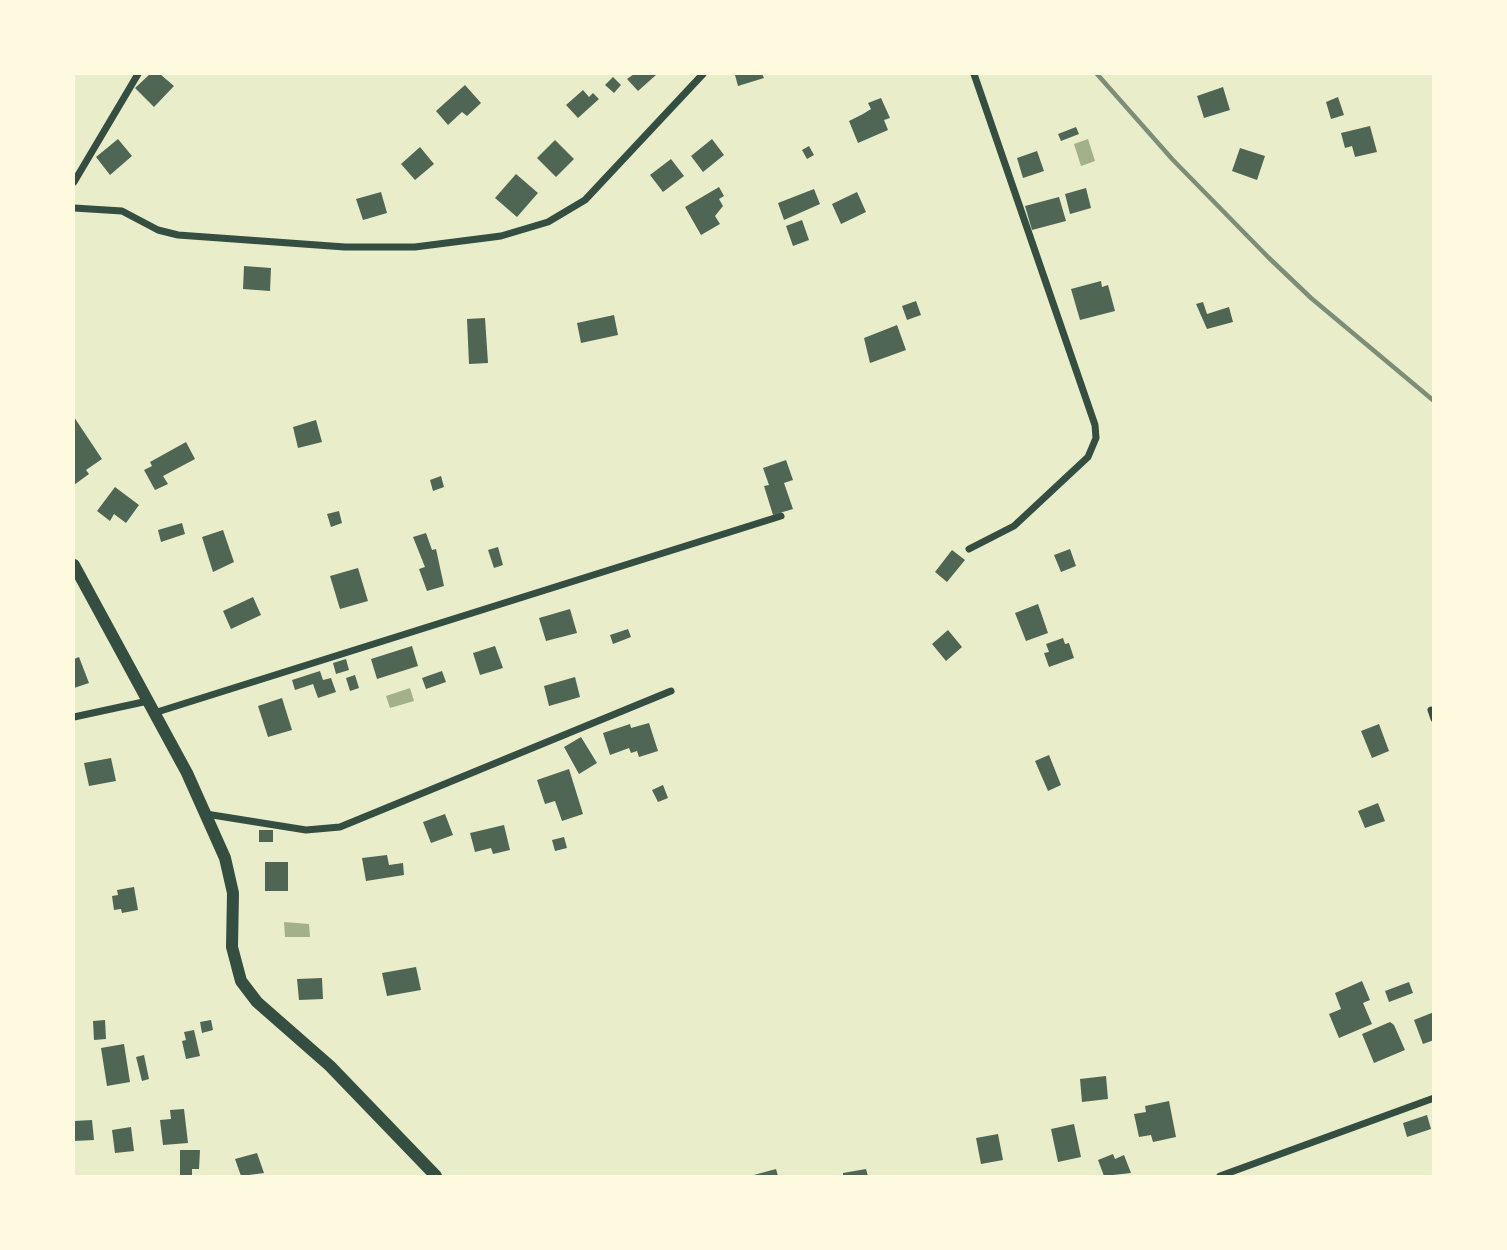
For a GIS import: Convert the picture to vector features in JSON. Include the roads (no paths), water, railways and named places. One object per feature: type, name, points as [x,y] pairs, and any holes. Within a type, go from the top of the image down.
[{"type":"main road","points":[[74,565],[206,814],[230,876],[234,905],[232,947],[236,968],[244,987],[330,1066],[436,1177]]},
{"type":"street","points":[[74,182],[138,74]]},
{"type":"street","points":[[74,208],[122,211],[154,229],[174,235],[345,247],[406,247],[501,236],[548,222],[585,200],[703,74]]},
{"type":"street","points":[[969,549],[1014,526],[1088,457],[1097,438],[1095,425],[974,74]]},
{"type":"street","points":[[74,717],[151,707],[781,516]]},
{"type":"street","points":[[206,814],[306,830],[347,826],[671,691]]},
{"type":"street","points":[[1431,710],[1433,719]]},
{"type":"street","points":[[1220,1177],[1433,1098]]},
{"type":"railway","points":[[1097,74],[1173,160],[1268,257],[1311,298],[1434,401]]}]
